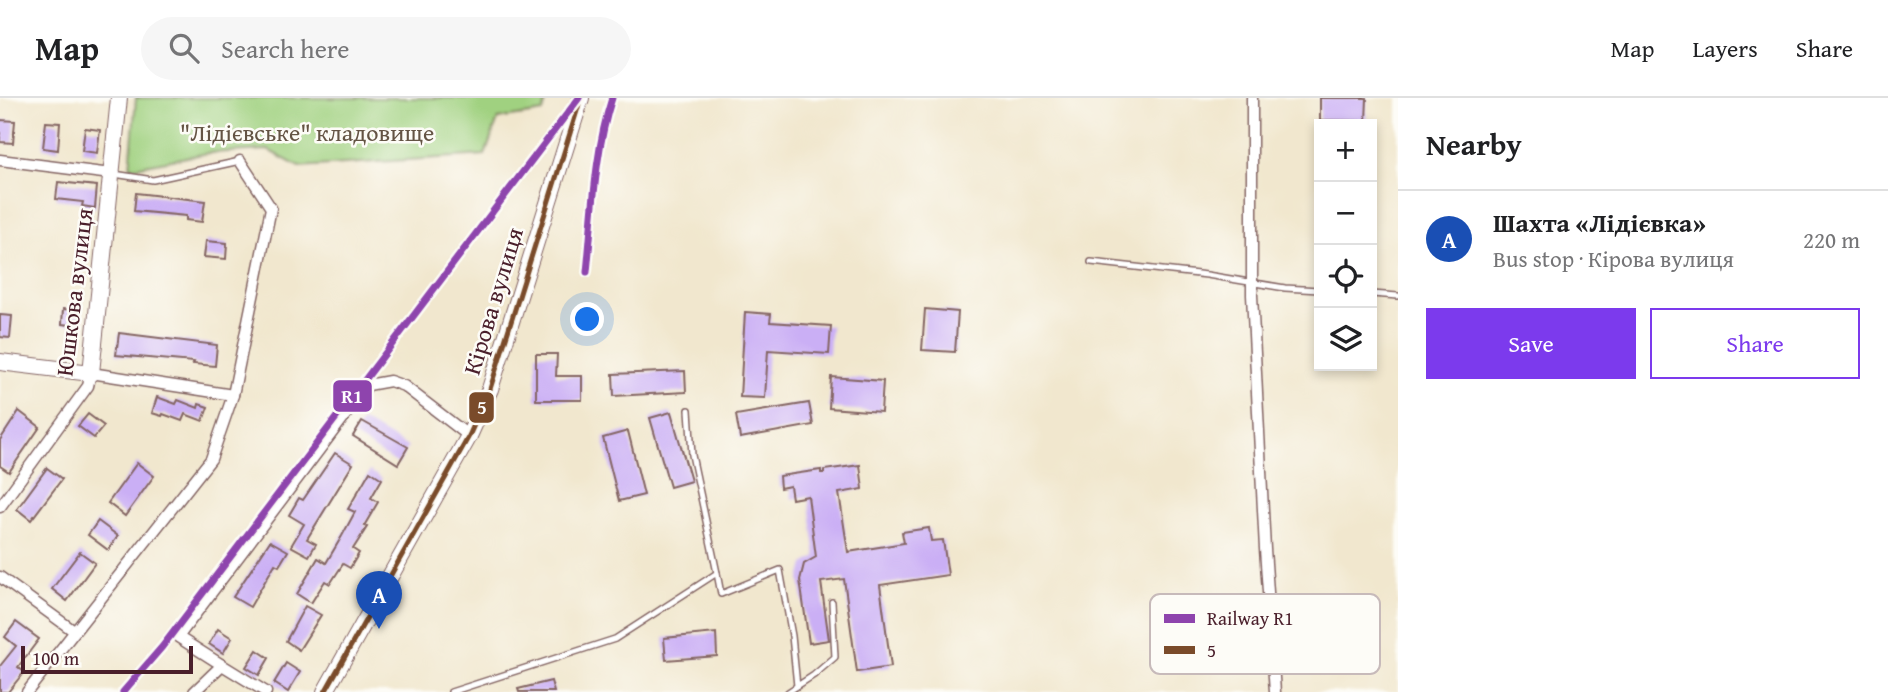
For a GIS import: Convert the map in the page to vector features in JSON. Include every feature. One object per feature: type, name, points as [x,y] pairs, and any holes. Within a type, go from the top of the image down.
[{"type":"main road","name":"Юшкова вулиця","points":[[91,373],[119,98]]},
{"type":"main road","name":"Кірова вулиця","points":[[325,692],[469,436],[490,389],[581,98]]},
{"type":"main road","points":[[0,362],[91,373]]},
{"type":"street","points":[[1252,98],[1252,295],[1268,594]]},
{"type":"street","points":[[0,160],[111,174]]},
{"type":"street","points":[[27,692],[211,459],[233,395],[271,208],[240,161]]},
{"type":"street","points":[[91,373],[233,395]]},
{"type":"street","name":"Юшкова вулиця","points":[[0,507],[88,386],[91,373]]},
{"type":"street","points":[[267,692],[178,637],[368,386],[390,381],[404,386],[469,436]]},
{"type":"street","points":[[0,577],[74,631]]},
{"type":"street","points":[[194,692],[222,665]]},
{"type":"street","points":[[1274,674],[1275,692]]},
{"type":"lane","points":[[111,174],[153,180],[240,161]]},
{"type":"lane","points":[[1091,262],[1314,290]]},
{"type":"lane","points":[[1377,294],[1398,296]]},
{"type":"lane","points":[[689,410],[692,455],[722,594],[780,570],[792,636],[797,687]]},
{"type":"lane","points":[[451,692],[615,639],[717,573]]},
{"type":"lane","points":[[788,692],[835,657],[832,602]]},
{"type":"green space","name":"\"Лідієвське\" кладовище","points":[[136,98],[547,98],[543,112],[498,119],[485,155],[299,167],[268,150],[208,153],[130,168]]},
{"type":"building","points":[[1320,98],[1367,98],[1366,119],[1320,119]]},
{"type":"building","points":[[0,120],[15,121],[13,143],[0,142]]},
{"type":"building","points":[[46,122],[60,123],[58,150],[43,148]]},
{"type":"building","points":[[85,128],[100,130],[97,153],[82,151]]},
{"type":"building","points":[[58,182],[97,186],[95,208],[82,206],[83,202],[56,199]]},
{"type":"building","points":[[136,193],[205,201],[202,222],[186,220],[186,216],[134,211]]},
{"type":"building","points":[[206,241],[227,243],[226,259],[204,257]]},
{"type":"building","points":[[63,309],[81,311],[79,326],[62,324]]},
{"type":"building","points":[[925,309],[958,312],[955,352],[922,350]]},
{"type":"building","points":[[745,312],[771,314],[770,322],[831,326],[829,354],[768,350],[765,398],[740,397]]},
{"type":"building","points":[[0,315],[12,316],[10,338],[0,337]]},
{"type":"building","points":[[119,333],[217,345],[215,366],[116,355]]},
{"type":"building","points":[[536,354],[557,354],[556,376],[582,376],[582,400],[536,400]]},
{"type":"building","points":[[685,371],[686,392],[614,396],[613,374]]},
{"type":"building","points":[[831,377],[883,381],[881,412],[829,408]]},
{"type":"building","points":[[157,397],[176,404],[178,400],[198,408],[199,404],[208,407],[203,421],[185,414],[182,421],[152,413]]},
{"type":"building","points":[[809,403],[813,425],[740,438],[736,415]]},
{"type":"building","points":[[19,411],[40,427],[9,472],[0,466],[0,440]]},
{"type":"building","points":[[671,412],[691,481],[670,487],[650,418]]},
{"type":"building","points":[[88,414],[104,426],[94,438],[78,426]]},
{"type":"building","points":[[362,421],[408,447],[398,464],[353,436]]},
{"type":"building","points":[[628,431],[644,495],[619,501],[603,438]]},
{"type":"building","points":[[335,453],[353,464],[307,539],[316,544],[309,556],[291,546],[304,524],[289,515],[299,498],[303,500]]},
{"type":"building","points":[[137,463],[154,476],[125,516],[108,503]]},
{"type":"building","points":[[860,465],[863,489],[839,493],[848,552],[904,543],[902,532],[929,528],[931,541],[943,540],[948,575],[880,585],[891,667],[857,672],[844,579],[821,582],[829,640],[809,643],[800,580],[804,564],[816,557],[808,496],[792,499],[790,486],[780,488],[779,476],[821,470],[821,473],[824,473],[824,470]]},
{"type":"building","points":[[47,468],[62,479],[31,520],[17,509]]},
{"type":"building","points":[[370,471],[382,479],[371,498],[378,502],[353,549],[359,553],[350,568],[343,564],[330,584],[325,581],[311,603],[297,594],[318,558],[326,563],[355,512],[348,509]]},
{"type":"building","points":[[98,521],[118,536],[108,550],[88,535]]},
{"type":"building","points":[[270,541],[288,551],[279,566],[275,564],[250,607],[233,597]]},
{"type":"building","points":[[80,552],[95,563],[67,601],[52,589]]},
{"type":"building","points":[[305,606],[321,615],[299,650],[286,641]]},
{"type":"building","points":[[16,622],[39,639],[18,667],[24,672],[8,692],[0,692],[0,666],[16,646],[5,637]]},
{"type":"building","points":[[218,629],[232,638],[223,653],[209,644]]},
{"type":"building","points":[[716,633],[717,656],[666,660],[664,638]]},
{"type":"building","points":[[257,650],[269,658],[259,675],[246,667]]},
{"type":"building","points":[[286,663],[300,672],[288,692],[274,683]]},
{"type":"building","points":[[551,681],[554,692],[519,692],[518,689]]},
{"type":"rail line","name":"R1","points":[[123,692],[162,647],[579,98]]},
{"type":"rail line","name":"R1","points":[[587,272],[601,140],[612,98]]},
{"type":"transit line","name":"5","points":[[325,692],[469,436],[490,389],[581,98]]},
{"type":"place","name":"Шахта «Лідієвка»","points":[[379,629]]}]
